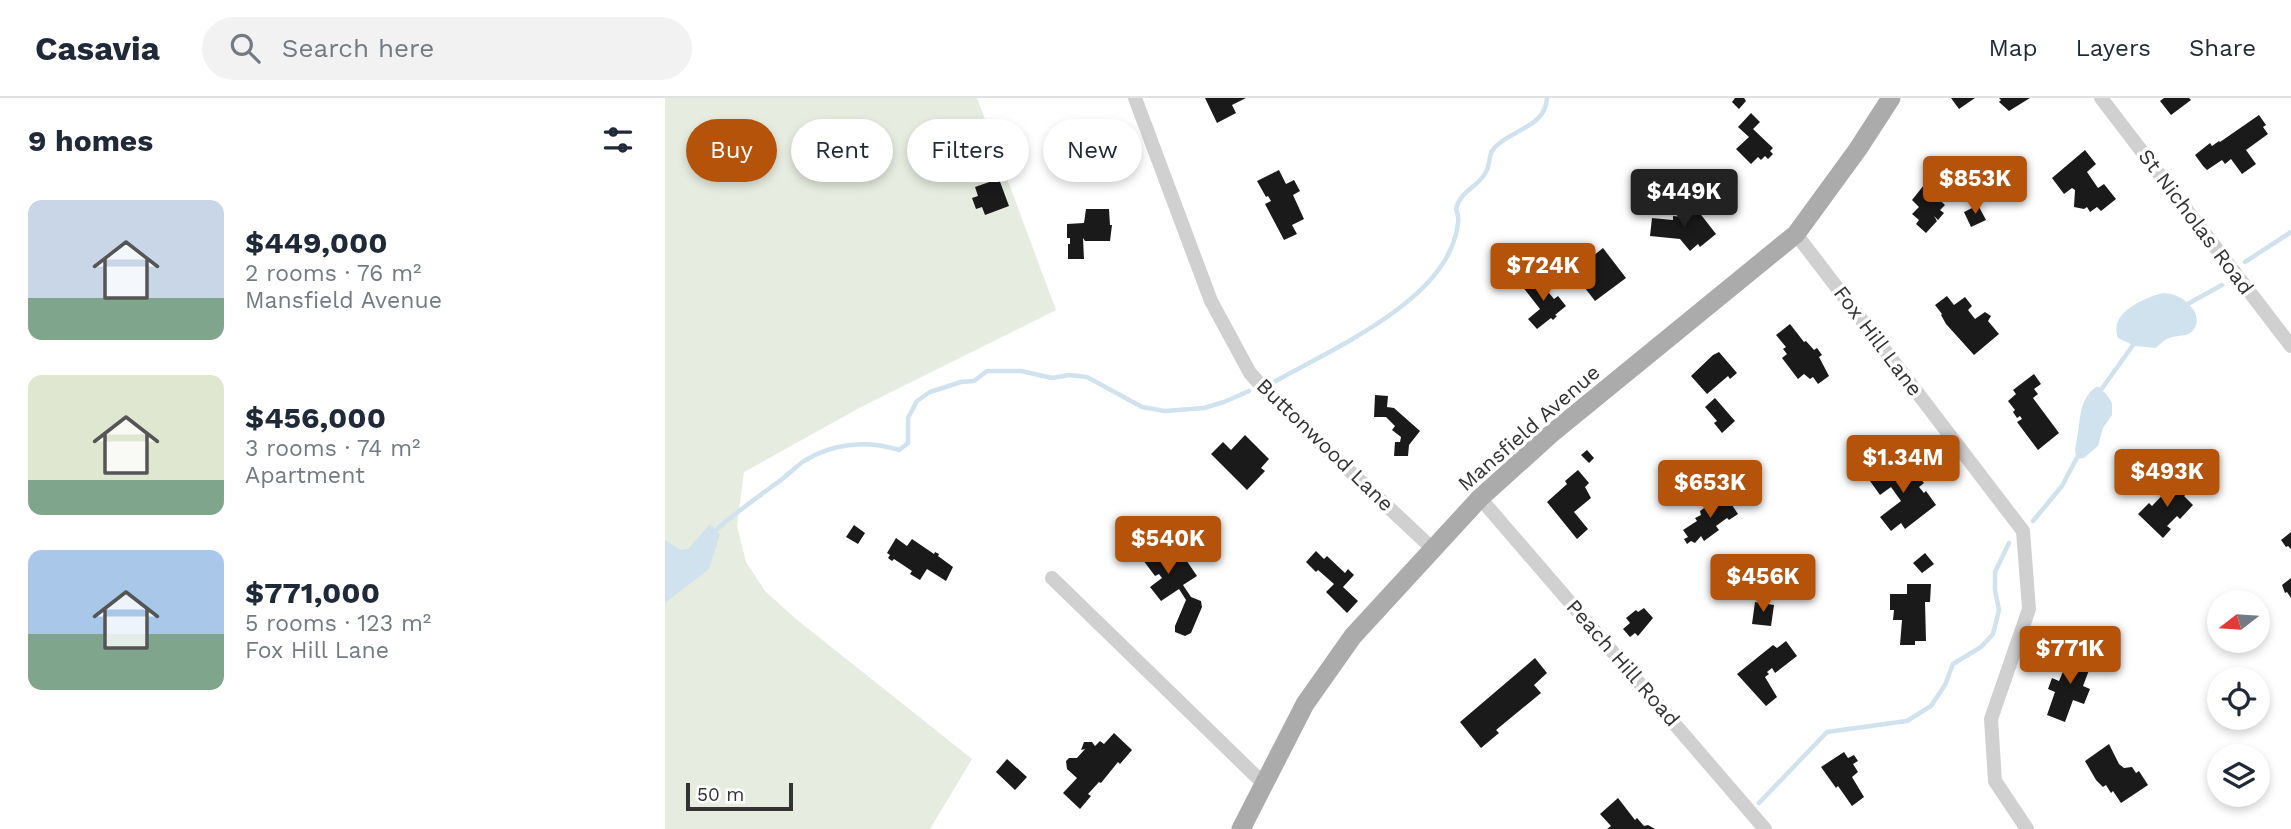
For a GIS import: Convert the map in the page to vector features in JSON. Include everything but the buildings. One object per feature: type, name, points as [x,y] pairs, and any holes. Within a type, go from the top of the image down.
[{"type":"main road","name":"Mansfield Avenue","points":[[1241,829],[1305,704],[1353,636],[1480,498],[1551,434],[1796,234],[1859,149],[1891,98]]},
{"type":"street","name":"Buttonwood Lane","points":[[1135,98],[1211,301],[1250,373],[1276,401],[1434,550]]},
{"type":"street","name":"St Nicholas Road","points":[[2101,98],[2291,346]]},
{"type":"street","name":"Fox Hill Lane","points":[[1796,234],[2023,531],[2029,609],[1991,719],[1995,781],[2027,829]]},
{"type":"street","name":"Peach Hill Road","points":[[1480,498],[1765,829]]},
{"type":"street","points":[[1052,578],[1264,784]]},
{"type":"shaded area","points":[[665,98],[977,98],[985,119],[907,119],[907,182],[1008,182],[1056,310],[861,407],[744,472],[737,526],[746,562],[765,591],[796,619],[972,759],[930,829],[665,829]]},
{"type":"water","points":[[2163,293],[2179,297],[2195,312],[2197,319],[2190,333],[2167,339],[2156,348],[2135,346],[2118,338],[2116,329],[2123,314],[2138,303]]},
{"type":"water","points":[[2096,387],[2107,395],[2112,403],[2112,415],[2103,428],[2098,446],[2084,458],[2078,459],[2075,449],[2081,411],[2086,398]]},
{"type":"water","points":[[710,524],[720,534],[709,569],[665,603],[665,540],[681,550],[688,549]]},
{"type":"waterway","points":[[1274,382],[1380,322],[1429,282],[1446,259],[1456,234],[1458,202],[1484,176],[1493,149],[1536,120],[1545,107],[1547,98]]},
{"type":"waterway","points":[[2245,262],[2291,232]]},
{"type":"waterway","points":[[2184,306],[2222,285]]},
{"type":"waterway","points":[[2098,394],[2136,341]]},
{"type":"waterway","points":[[714,532],[815,455],[838,447],[863,444],[899,450],[908,443],[908,418],[917,401],[930,392],[961,382],[974,381],[987,371],[1021,371],[1052,378],[1069,375],[1087,377],[1142,407],[1165,411],[1204,408],[1249,391]]},
{"type":"waterway","points":[[2033,521],[2062,486],[2080,452]]},
{"type":"waterway","points":[[1759,803],[1827,732],[1907,721],[1931,706],[1945,685],[1953,664],[1981,647],[1993,634],[1999,610],[1995,572],[2009,543]]}]
